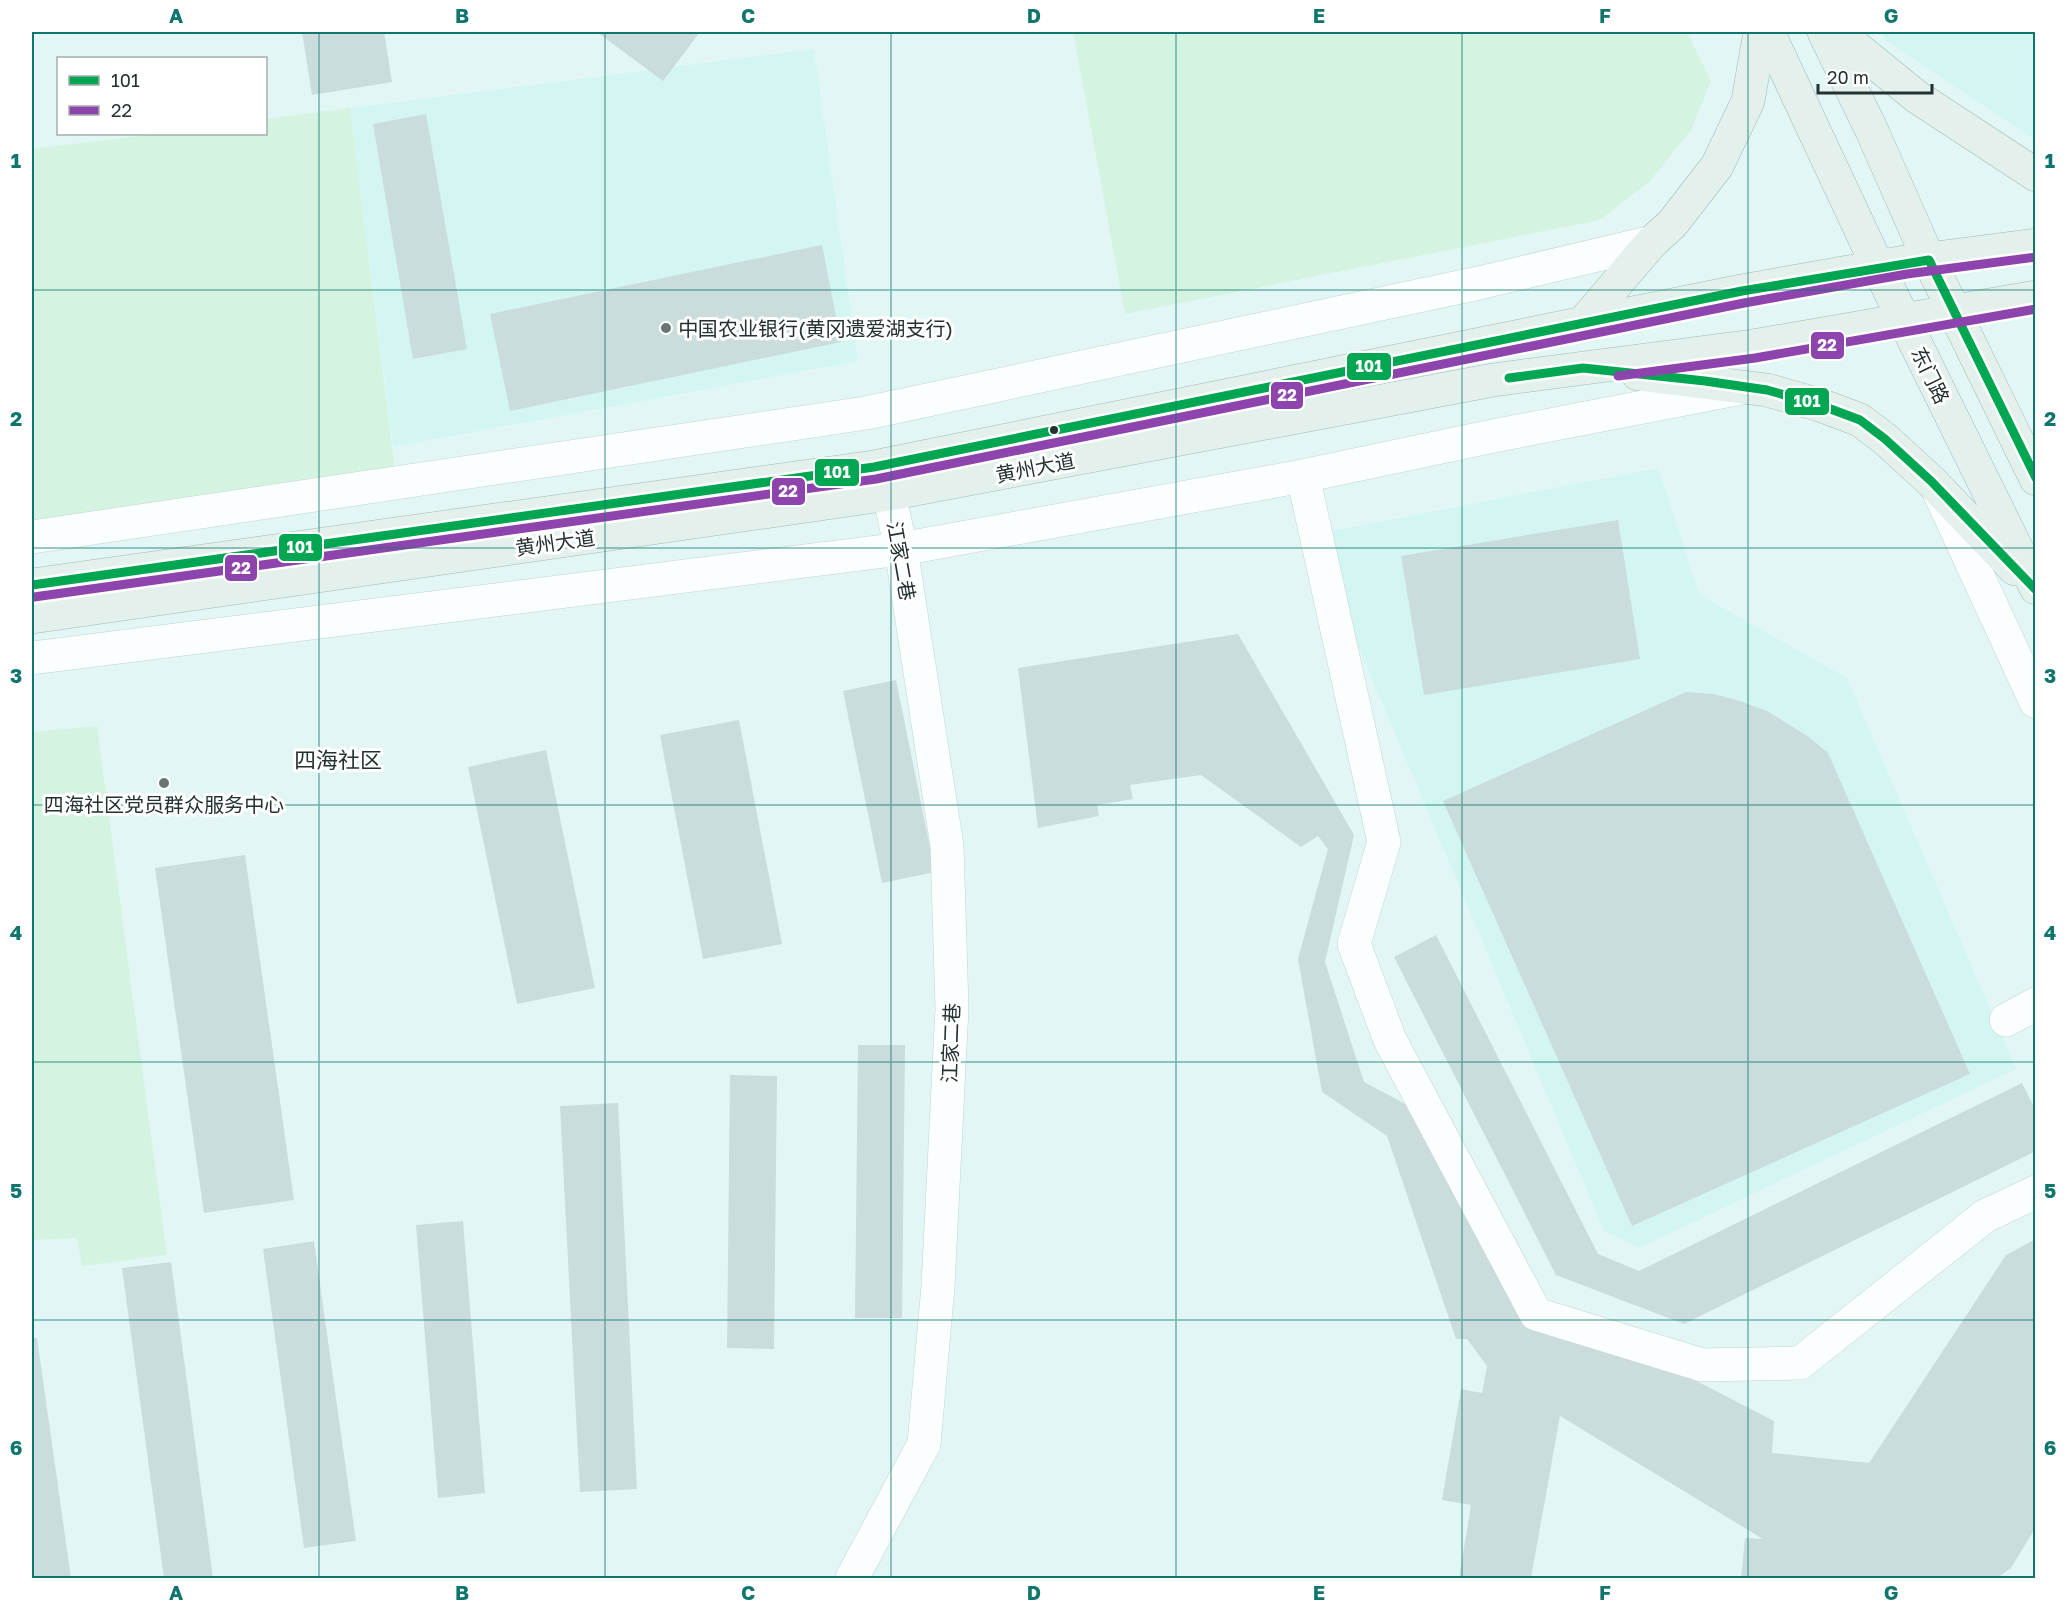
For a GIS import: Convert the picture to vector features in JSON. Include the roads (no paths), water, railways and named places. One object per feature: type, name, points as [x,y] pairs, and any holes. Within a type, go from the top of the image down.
[{"type":"main road","points":[[1582,324],[1652,242],[1672,224],[1718,166],[1749,101],[1760,32]]},
{"type":"main road","name":"东门路","points":[[1768,32],[1878,267],[2036,589]]},
{"type":"main road","points":[[1824,32],[1872,131],[1929,260],[2036,479]]},
{"type":"main road","points":[[1837,32],[1917,97],[2036,176]]},
{"type":"main road","name":"黄州大道","points":[[32,585],[874,467],[1742,291],[1878,267],[2036,245]]},
{"type":"main road","name":"黄州大道","points":[[32,617],[889,494],[1493,380],[1753,346],[2036,297]]},
{"type":"main road","points":[[1583,368],[1767,390],[1860,420],[1937,487],[2036,589]]},
{"type":"street","points":[[32,537],[866,413],[1479,283],[1652,242]]},
{"type":"street","points":[[32,658],[901,549],[1303,476],[1744,387]]},
{"type":"street","points":[[1303,476],[1384,842],[1354,944],[1390,1040],[1536,1314],[1702,1365],[1800,1363],[1985,1216],[2036,1192]]},
{"type":"street","points":[[1937,487],[2036,702]]},
{"type":"street","name":"江家二巷","points":[[852,1578],[924,1444],[938,1286],[952,1008],[947,846],[901,549],[889,494]]},
{"type":"street","points":[[2006,1020],[2036,1004]]},
{"type":"place","name":"中国农业银行(黄冈遗爱湖支行)","points":[[666,328]]},
{"type":"place","name":"四海社区党员群众服务中心","points":[[164,783]]},
{"type":"district","name":"四海社区","points":[[338,759]]}]
